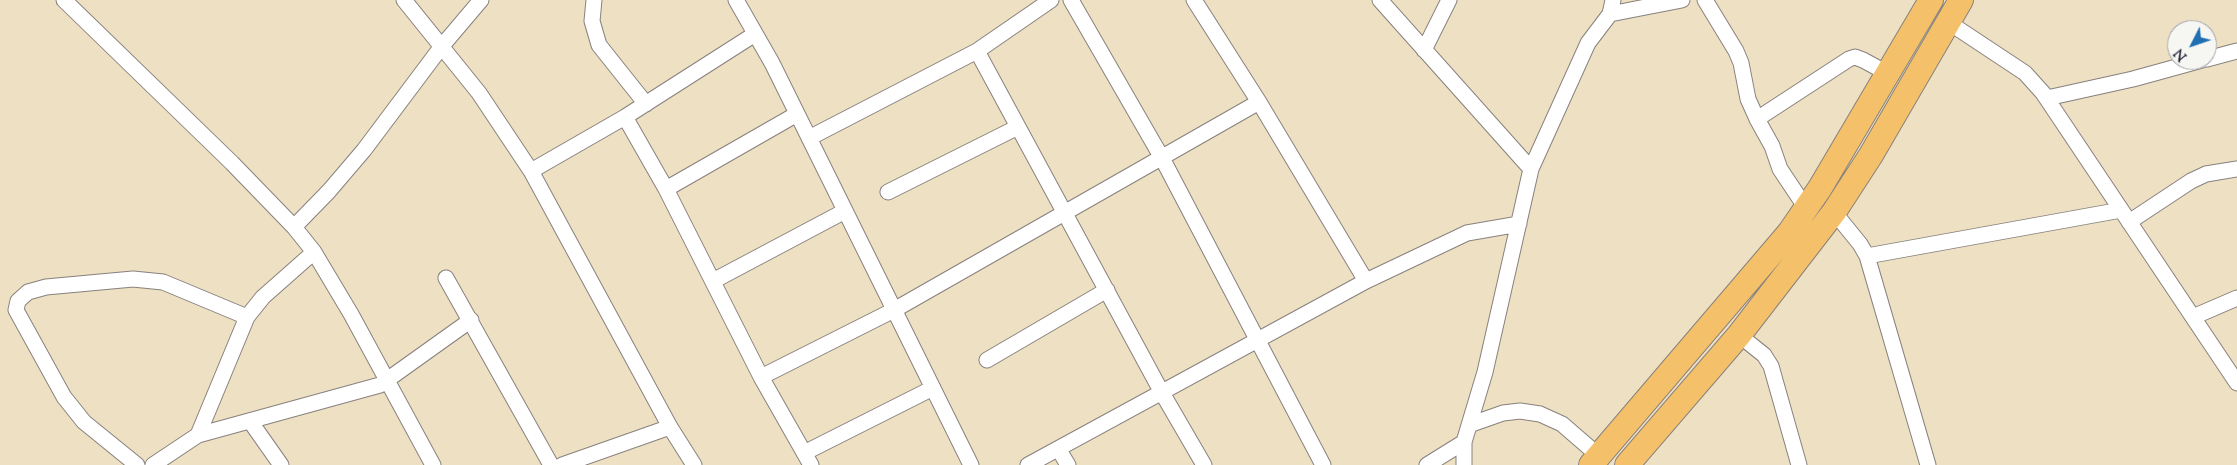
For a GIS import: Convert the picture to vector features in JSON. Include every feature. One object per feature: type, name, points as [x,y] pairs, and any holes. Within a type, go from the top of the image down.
[{"type":"main road","points":[[1595,461],[1782,240],[1806,208],[1820,188],[1931,0]]},
{"type":"main road","points":[[1627,465],[1739,335],[1834,212],[1871,155],[1961,0]]},
{"type":"street","points":[[64,0],[178,110],[294,227],[314,252],[388,381],[433,465]]},
{"type":"street","points":[[404,0],[479,93],[531,171],[670,427],[694,465]]},
{"type":"street","points":[[294,227],[330,191],[364,150],[442,46],[481,0]]},
{"type":"street","points":[[594,0],[592,21],[599,45],[646,104]]},
{"type":"street","points":[[809,138],[977,51],[1051,0]]},
{"type":"street","points":[[1071,0],[1162,158],[1323,465]]},
{"type":"street","points":[[1194,0],[1259,102],[1366,281]]},
{"type":"street","points":[[1380,0],[1531,169]]},
{"type":"street","points":[[1424,50],[1449,0]]},
{"type":"street","points":[[1464,465],[1464,442],[1485,372],[1531,169],[1588,43],[1611,7],[1682,0]]},
{"type":"street","points":[[1705,0],[1736,51],[1748,99],[1772,146],[1780,169],[1806,208]]},
{"type":"street","points":[[740,2],[971,465]]},
{"type":"street","points":[[1948,22],[2025,73],[2047,98],[2237,383]]},
{"type":"street","points":[[531,171],[625,117],[755,34]]},
{"type":"street","points":[[977,51],[1161,391],[1204,465]]},
{"type":"street","points":[[2217,56],[2237,51]]},
{"type":"street","points":[[1757,119],[1849,59],[1855,57],[1863,60],[1887,74]]},
{"type":"street","points":[[2047,98],[2167,70]]},
{"type":"street","points":[[761,377],[894,310],[1259,102]]},
{"type":"street","points":[[666,189],[797,114]]},
{"type":"street","points":[[625,117],[666,189],[761,377],[807,459],[933,388]]},
{"type":"street","points":[[888,192],[1018,127]]},
{"type":"street","points":[[1867,256],[2125,216],[2206,174],[2237,168]]},
{"type":"street","points":[[712,281],[845,211]]},
{"type":"street","points":[[1834,212],[1860,244],[1867,256],[1928,465]]},
{"type":"street","points":[[1028,465],[1059,450],[1161,391],[1366,281],[1467,233],[1519,224]]},
{"type":"street","points":[[198,435],[247,318],[263,298],[314,252]]},
{"type":"street","points":[[446,278],[551,465]]},
{"type":"street","points":[[137,465],[84,422],[64,397],[16,310],[18,301],[28,292],[46,286],[133,279],[163,282],[247,318]]},
{"type":"street","points":[[987,360],[1107,290]]},
{"type":"street","points":[[2193,317],[2237,298]]},
{"type":"street","points":[[153,465],[198,435],[380,385],[471,320]]},
{"type":"street","points":[[1739,335],[1764,356],[1770,366],[1799,465]]},
{"type":"street","points":[[1469,425],[1503,413],[1520,411],[1540,414],[1562,424],[1595,461]]},
{"type":"street","points":[[250,421],[281,465]]},
{"type":"street","points":[[562,465],[670,427]]},
{"type":"street","points":[[1427,465],[1464,442]]},
{"type":"street","points":[[1059,450],[1068,465]]}]
